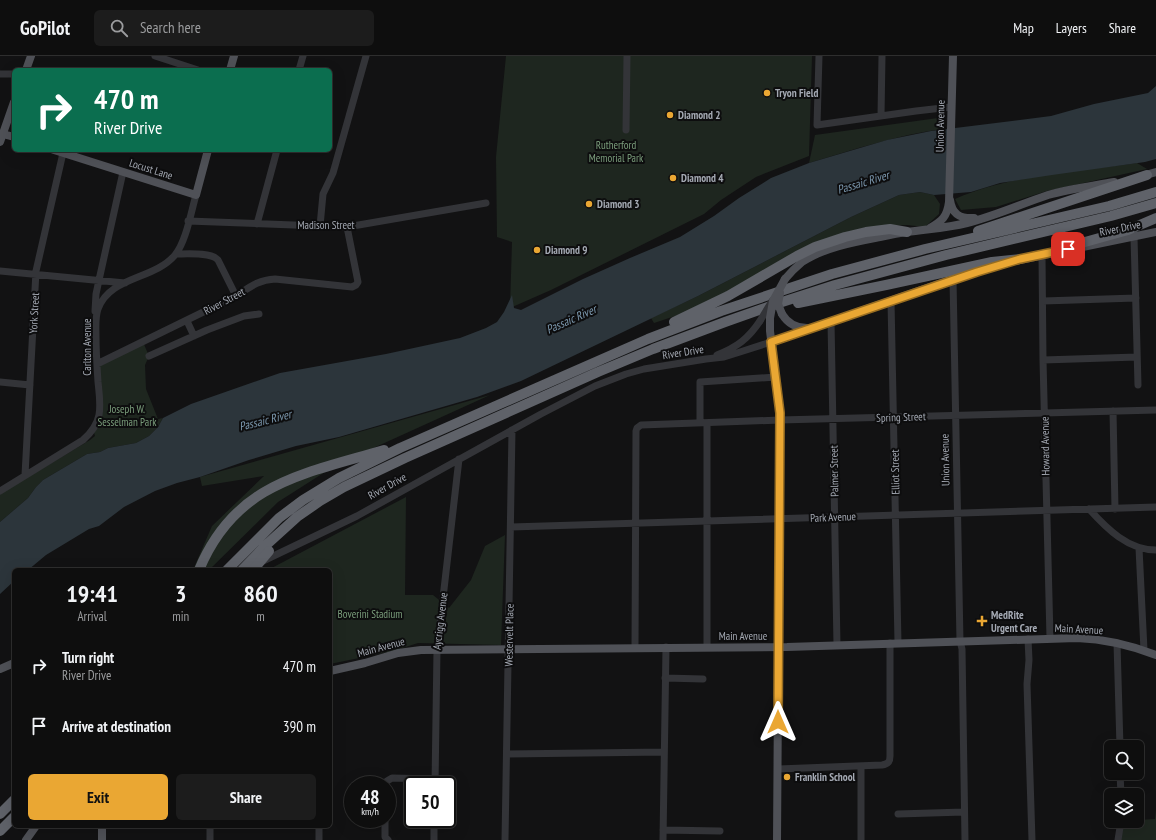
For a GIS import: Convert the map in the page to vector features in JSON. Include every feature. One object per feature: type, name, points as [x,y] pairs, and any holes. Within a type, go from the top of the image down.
[{"type":"highway","points":[[925,250],[1152,173]]},
{"type":"highway","points":[[229,568],[268,528],[303,500],[326,485],[418,440],[648,339],[745,302],[832,274],[1109,206],[1156,192]]},
{"type":"highway","points":[[244,568],[286,526],[309,509],[344,487],[405,458],[611,366],[743,315],[871,275],[954,253],[1105,218],[1156,203]]},
{"type":"highway","points":[[1068,249],[1086,242],[1122,232],[1156,218]]},
{"type":"highway","points":[[559,378],[626,342],[716,302],[815,247],[866,232],[890,229],[907,232]]},
{"type":"highway","points":[[743,315],[992,262],[1020,259]]},
{"type":"highway","points":[[200,568],[211,544],[225,525],[241,508],[260,494],[297,476],[418,440]]},
{"type":"highway","points":[[255,568],[309,509]]},
{"type":"highway","points":[[0,814],[12,802]]},
{"type":"highway","points":[[0,830],[12,819]]},
{"type":"main road","points":[[27,68],[30,56]]},
{"type":"main road","points":[[231,68],[234,56]]},
{"type":"main road","name":"Union Avenue","points":[[928,230],[941,221],[948,208],[953,56]]},
{"type":"main road","points":[[12,107],[1,137],[12,137]]},
{"type":"main road","name":"Locust Lane","points":[[60,152],[196,195]]},
{"type":"main road","name":"Carlton Avenue","points":[[196,195],[207,152]]},
{"type":"main road","points":[[778,840],[780,413],[771,342],[770,318],[771,307],[775,296],[785,279],[796,267],[827,250],[849,243],[907,232],[961,225],[998,214],[1058,192],[1124,180],[1152,173]]},
{"type":"main road","points":[[949,197],[954,212],[961,217],[971,218],[998,214]]},
{"type":"main road","name":"River Drive","points":[[771,342],[952,279],[1020,259],[1156,232]]},
{"type":"main road","points":[[785,279],[778,304],[782,314],[788,322],[797,327],[814,327]]},
{"type":"main road","name":"Main Avenue","points":[[332,671],[408,651],[666,647],[778,647],[1050,638],[1091,639],[1117,643],[1144,650],[1156,655]]},
{"type":"main road","points":[[0,669],[12,665]]},
{"type":"main road","points":[[26,840],[35,828]]},
{"type":"main road","points":[[102,828],[102,840]]},
{"type":"street","points":[[155,56],[192,68]]},
{"type":"street","points":[[300,68],[303,56]]},
{"type":"street","points":[[320,226],[324,194],[333,173],[366,56]]},
{"type":"street","points":[[626,130],[627,56]]},
{"type":"street","points":[[819,56],[817,125],[951,107]]},
{"type":"street","points":[[881,116],[882,56]]},
{"type":"street","points":[[0,74],[12,74]]},
{"type":"street","points":[[257,224],[276,152]]},
{"type":"street","name":"York Street","points":[[25,475],[36,275],[63,153]]},
{"type":"street","points":[[96,321],[96,294],[98,280],[123,172]]},
{"type":"street","name":"Carlton Avenue","points":[[0,491],[83,440],[93,430],[97,423],[100,408],[96,321],[98,310],[105,296],[117,287],[162,266],[176,254],[182,241],[196,195]]},
{"type":"street","name":"Madison Street","points":[[188,221],[347,227],[486,203]]},
{"type":"street","name":"River Street","points":[[97,364],[187,321],[265,280],[274,279],[352,287],[356,285],[358,282],[347,227]]},
{"type":"street","points":[[1134,237],[1138,386]]},
{"type":"street","points":[[176,254],[210,255],[215,257],[218,260],[236,296]]},
{"type":"street","name":"Howard Avenue","points":[[1042,255],[1044,412],[1050,638]]},
{"type":"street","points":[[0,272],[126,283]]},
{"type":"street","name":"Union Avenue","points":[[952,279],[960,641],[962,649],[965,840]]},
{"type":"street","points":[[706,358],[731,349],[742,342],[760,321],[775,296]]},
{"type":"street","points":[[1043,301],[1136,298]]},
{"type":"street","name":"Elliot Street","points":[[861,766],[882,765],[888,763],[890,759],[896,515],[891,301]]},
{"type":"street","points":[[149,356],[244,316],[259,314]]},
{"type":"street","points":[[187,321],[194,336]]},
{"type":"street","name":"Palmer Street","points":[[831,321],[837,645]]},
{"type":"street","name":"River Drive","points":[[246,568],[357,516],[578,394],[609,380],[644,369],[732,355],[771,342]]},
{"type":"street","points":[[1043,360],[1137,357]]},
{"type":"street","points":[[707,647],[707,521],[704,423],[700,382],[776,377]]},
{"type":"street","points":[[0,382],[30,385]]},
{"type":"street","name":"Spring Street","points":[[634,523],[636,432],[637,428],[641,425],[1044,412],[1156,410]]},
{"type":"street","points":[[1112,411],[1114,509]]},
{"type":"street","name":"Westervelt Place","points":[[505,840],[512,430]]},
{"type":"street","name":"Aycrigg Avenue","points":[[435,776],[436,650],[460,459]]},
{"type":"street","name":"Park Avenue","points":[[511,528],[1156,507]]},
{"type":"street","points":[[1089,509],[1104,526],[1113,533],[1139,548],[1156,550]]},
{"type":"street","points":[[634,523],[635,648]]},
{"type":"street","points":[[1139,548],[1144,650]]},
{"type":"street","points":[[1028,639],[1030,660],[1027,684],[1032,840]]},
{"type":"street","points":[[1117,643],[1120,740]]},
{"type":"street","points":[[663,840],[666,647]]},
{"type":"street","points":[[665,678],[703,678]]},
{"type":"street","points":[[507,754],[664,752]]},
{"type":"street","points":[[778,768],[861,766],[861,840]]},
{"type":"street","points":[[898,814],[964,812]]},
{"type":"street","points":[[210,828],[210,840]]},
{"type":"street","points":[[319,840],[320,828]]},
{"type":"street","points":[[385,828],[385,837],[388,840]]},
{"type":"street","points":[[434,828],[434,840]]},
{"type":"street","points":[[1118,840],[1121,828]]},
{"type":"street","points":[[663,830],[720,831]]},
{"type":"green space","name":"Rutherford Memorial Park","points":[[506,56],[812,56],[809,156],[756,177],[721,200],[704,214],[551,290],[510,308],[512,242],[497,237],[496,157]]},
{"type":"green space","points":[[938,118],[942,129],[892,139],[809,163],[815,135]]},
{"type":"green space","points":[[1137,163],[1147,169],[1047,191],[996,207],[961,210],[955,199],[998,184],[1021,179]]},
{"type":"green space","points":[[920,192],[934,195],[940,204],[939,214],[925,227],[907,225],[879,226],[731,290],[690,311],[654,323],[651,318],[698,296],[851,217],[899,195]]},
{"type":"green space","name":"Joseph W. Sesselman Park","points":[[143,342],[149,356],[145,365],[146,389],[158,419],[163,418],[158,427],[149,436],[136,443],[108,448],[100,452],[87,454],[43,480],[28,498],[0,522],[0,494],[95,436],[93,429],[97,423],[97,364]]},
{"type":"green space","points":[[490,395],[336,465],[278,502],[211,568],[194,568],[212,526],[264,476],[202,486],[200,477]]},
{"type":"green space","name":"Boverini Stadium","points":[[406,497],[405,595],[433,595],[449,608],[471,580],[485,546],[505,535],[501,645],[418,643],[393,651],[332,664],[332,568],[272,568]]},
{"type":"green space","points":[[1156,810],[1156,840],[1115,840],[1118,828],[1144,828],[1144,820],[1155,819]]},
{"type":"water","name":"Passaic River","points":[[1156,86],[1156,159],[1145,162],[1000,183],[971,192],[934,195],[920,192],[899,195],[851,217],[698,296],[521,381],[477,397],[339,437],[296,446],[155,491],[124,507],[99,526],[89,529],[46,555],[30,568],[12,568],[12,583],[0,594],[0,522],[28,498],[43,480],[87,454],[100,452],[108,448],[136,443],[149,436],[158,427],[163,418],[191,404],[280,373],[386,354],[460,338],[486,328],[497,322],[504,312],[512,295],[514,308],[521,310],[583,279],[680,237],[771,178],[809,163],[887,140],[931,131],[1051,116],[1094,104],[1148,93]]},
{"type":"place","name":"Tryon Field","points":[[767,93]]},
{"type":"place","name":"Diamond 2","points":[[670,115]]},
{"type":"place","name":"Diamond 4","points":[[673,178]]},
{"type":"place","name":"Diamond 3","points":[[589,204]]},
{"type":"place","name":"Diamond 9","points":[[537,250]]},
{"type":"place","name":"MedRite Urgent Care","points":[[982,621]]},
{"type":"place","name":"Franklin School","points":[[787,777]]},
{"type":"route","points":[[778,722],[780,413],[771,342],[952,279],[1020,259],[1068,249]]}]
